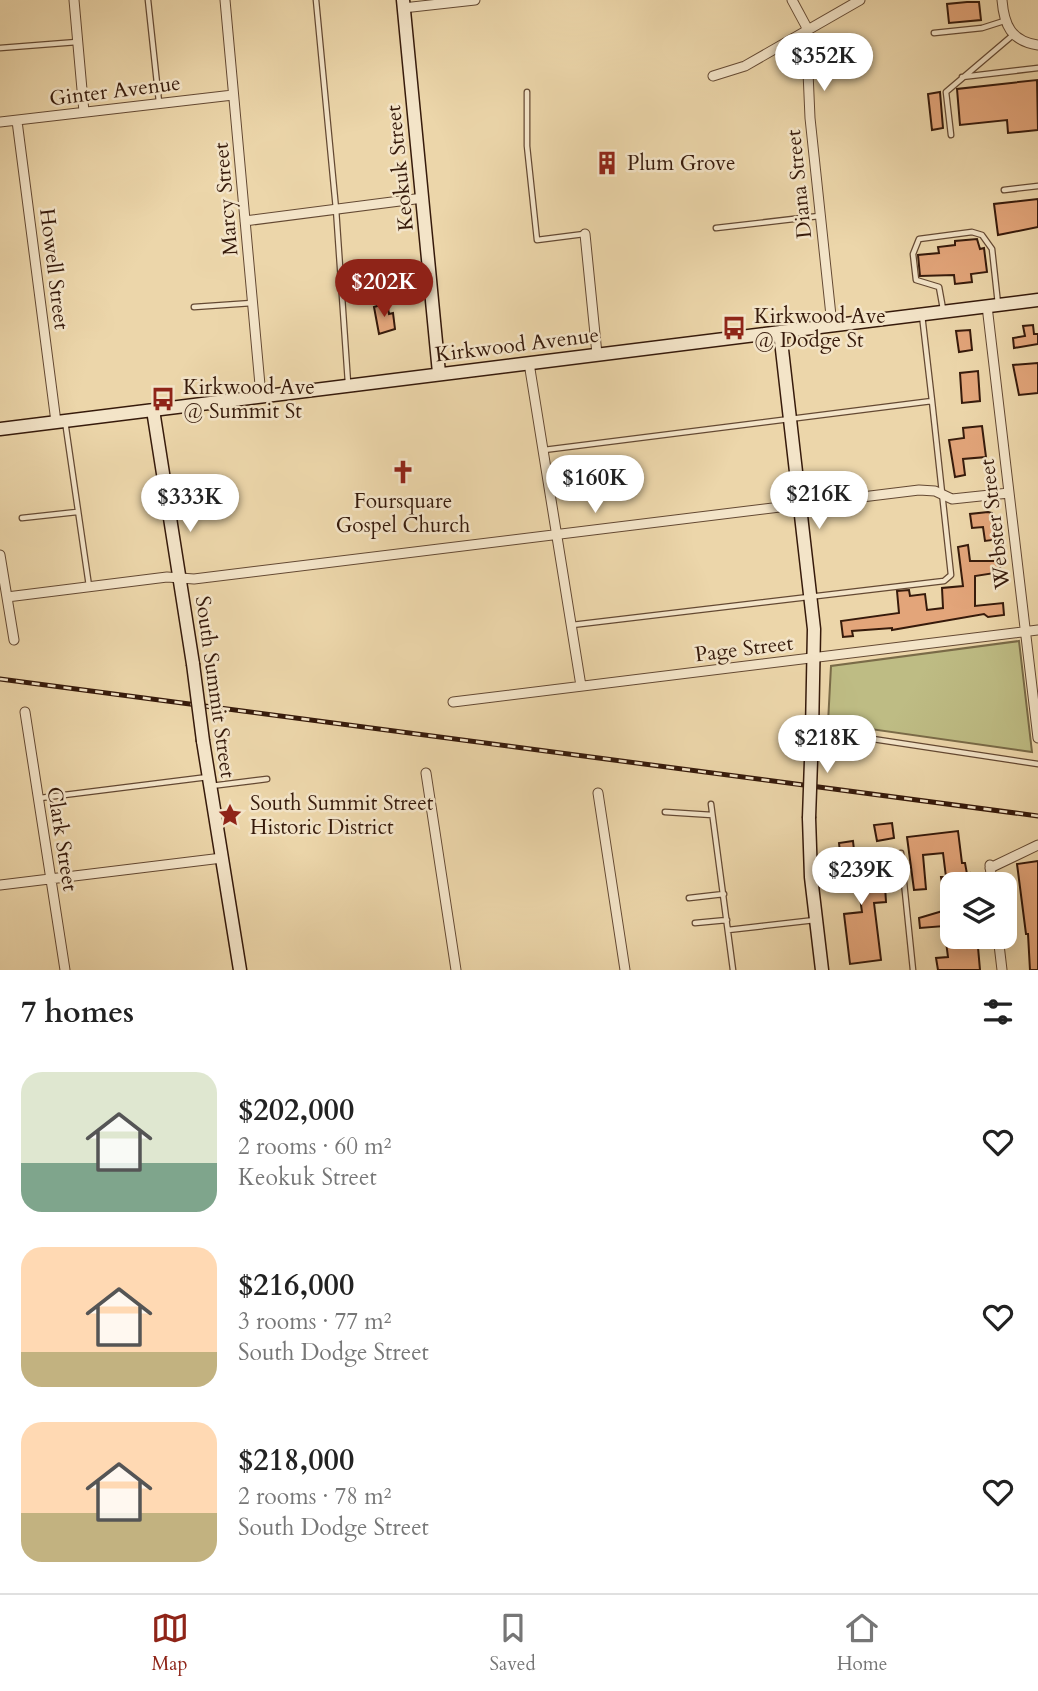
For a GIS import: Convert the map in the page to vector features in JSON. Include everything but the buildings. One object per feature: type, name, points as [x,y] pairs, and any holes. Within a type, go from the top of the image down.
[{"type":"main road","name":"Keokuk Street","points":[[403,4],[439,373]]},
{"type":"main road","name":"Kirkwood Avenue","points":[[0,429],[1038,300]]},
{"type":"main road","points":[[780,332],[810,597],[814,658],[809,818],[822,970]]},
{"type":"main road","name":"South Summit Street","points":[[153,410],[240,970]]},
{"type":"street","points":[[74,0],[84,112]]},
{"type":"street","name":"Marcy Street","points":[[225,0],[261,396]]},
{"type":"street","points":[[403,4],[475,0]]},
{"type":"street","name":"Diana Street","points":[[792,0],[806,31],[810,118],[832,325]]},
{"type":"street","points":[[713,76],[745,66],[860,0]]},
{"type":"street","points":[[1002,0],[1004,21],[1013,35],[1038,45]]},
{"type":"street","name":"Ginter Avenue","points":[[0,122],[233,95]]},
{"type":"street","name":"Howell Street","points":[[17,121],[60,421]]},
{"type":"street","points":[[245,221],[423,198]]},
{"type":"street","points":[[585,234],[597,354]]},
{"type":"street","name":"Webster Street","points":[[993,305],[1009,493],[1038,738]]},
{"type":"street","points":[[529,363],[581,686]]},
{"type":"street","points":[[7,597],[89,586],[194,579],[919,490],[952,499],[1009,493]]},
{"type":"street","points":[[0,555],[14,640]]},
{"type":"street","name":"Page Street","points":[[453,702],[1038,630]]},
{"type":"street","name":"Clark Street","points":[[25,712],[65,970]]},
{"type":"street","points":[[426,773],[456,970]]},
{"type":"street","points":[[598,793],[625,970]]},
{"type":"street","points":[[991,872],[990,866],[1038,845]]},
{"type":"street","points":[[0,886],[222,858]]},
{"type":"street","points":[[1000,949],[1002,970]]},
{"type":"lane","points":[[148,0],[159,103]]},
{"type":"lane","points":[[316,0],[336,209],[348,385]]},
{"type":"lane","points":[[934,33],[982,28],[1004,21]]},
{"type":"lane","points":[[951,135],[946,92],[1013,35]]},
{"type":"lane","points":[[0,48],[78,42]]},
{"type":"lane","points":[[960,78],[1038,68]]},
{"type":"lane","points":[[527,92],[527,146],[537,240],[585,234]]},
{"type":"lane","points":[[1004,190],[1038,186]]},
{"type":"lane","points":[[716,228],[820,216]]},
{"type":"lane","points":[[943,311],[939,288],[916,280],[913,254],[919,239],[972,232],[982,235],[992,249],[993,305]]},
{"type":"lane","points":[[194,307],[253,303]]},
{"type":"lane","points":[[571,626],[944,581],[951,575],[922,314]]},
{"type":"lane","points":[[543,450],[932,401]]},
{"type":"lane","points":[[60,421],[89,586]]},
{"type":"lane","points":[[22,518],[78,512]]},
{"type":"lane","points":[[853,736],[1038,764]]},
{"type":"lane","points":[[38,798],[267,779]]},
{"type":"lane","points":[[711,804],[733,970]]},
{"type":"lane","points":[[665,812],[712,815]]},
{"type":"lane","points":[[901,853],[913,970]]},
{"type":"lane","points":[[689,898],[724,894]]},
{"type":"lane","points":[[728,930],[816,919]]},
{"type":"lane","points":[[695,923],[727,920]]},
{"type":"shaded area","points":[[1019,641],[1032,752],[828,723],[831,666]]},
{"type":"railway","points":[[0,679],[1038,816]]},
{"type":"place","name":"Plum Grove","points":[[607,163]]},
{"type":"place","name":"Kirkwood Ave @ Dodge St","points":[[734,328]]},
{"type":"place","name":"Kirkwood Ave @ Summit St","points":[[163,399]]},
{"type":"place","name":"Foursquare Gospel Church","points":[[403,472]]},
{"type":"place","name":"South Summit Street Historic District","points":[[230,815]]}]
